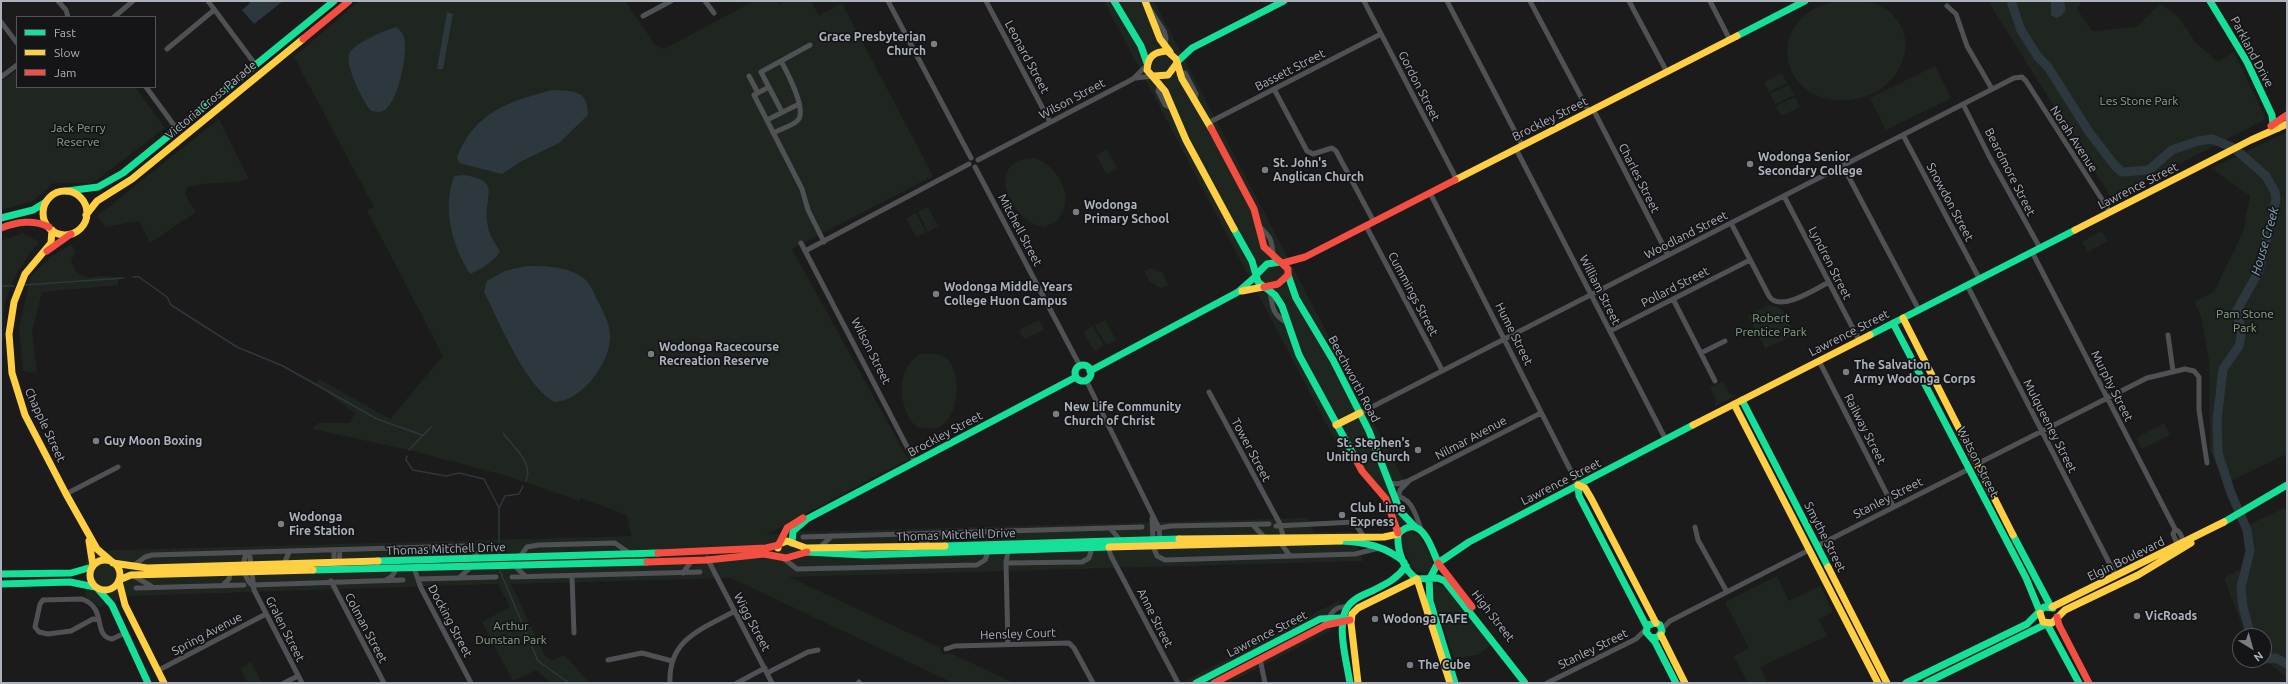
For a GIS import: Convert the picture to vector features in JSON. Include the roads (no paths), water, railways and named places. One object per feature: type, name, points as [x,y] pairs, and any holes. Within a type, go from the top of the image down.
[{"type":"main road","name":"Victoria Cross Parade","points":[[67,191],[91,189],[110,182],[123,174],[176,128],[334,1]]},
{"type":"main road","name":"Victoria Cross Parade","points":[[86,215],[97,201],[132,179],[349,1]]},
{"type":"main road","points":[[1114,1],[1139,42],[1147,64],[1147,70],[1160,83],[1186,140],[1252,261],[1259,283],[1280,301],[1295,348],[1336,425],[1362,471],[1386,499],[1398,533],[1397,544],[1410,574],[1417,579],[1452,680]]},
{"type":"main road","points":[[1153,76],[1168,75],[1173,71],[1177,62],[1192,48],[1284,1]]},
{"type":"main road","name":"Parkland Drive","points":[[2210,1],[2247,62],[2277,124]]},
{"type":"main road","points":[[1145,2],[1165,46],[1177,62],[1179,75],[1208,123],[1254,209],[1264,247],[1279,261],[1288,274],[1276,285],[1238,292]]},
{"type":"main road","name":"Brockley Street","points":[[1288,274],[1305,258],[1730,40],[1801,2]]},
{"type":"main road","points":[[1147,64],[1156,52],[1164,50],[1171,52],[1192,48]]},
{"type":"main road","points":[[237,78],[244,86]]},
{"type":"main road","name":"Lawrence Street","points":[[1438,563],[1458,548],[1578,485],[1979,278],[2219,157],[2277,124],[2287,115]]},
{"type":"main road","name":"Lawrence Street","points":[[2277,124],[2287,124]]},
{"type":"main road","points":[[176,128],[183,137]]},
{"type":"main road","points":[[1,218],[33,210],[46,202],[54,194],[67,191],[81,200],[86,215],[80,228],[72,234],[63,234],[42,224],[30,222],[16,223],[1,228]]},
{"type":"main road","points":[[46,202],[43,214],[51,229]]},
{"type":"main road","name":"Chapple Street","points":[[51,229],[52,241],[43,254],[27,271],[16,293],[9,334],[10,362],[18,397],[66,494],[87,535],[98,550],[112,562]]},
{"type":"main road","name":"Chapple Street","points":[[43,254],[72,234]]},
{"type":"main road","name":"Brockley Street","points":[[1279,261],[1305,258]]},
{"type":"main road","points":[[1090,370],[1238,292],[1268,264],[1279,261]]},
{"type":"main road","name":"Beechworth Road","points":[[1288,274],[1294,295],[1360,413],[1379,451],[1389,483],[1404,516],[1419,528]]},
{"type":"main road","name":"Watson Street","points":[[1903,318],[2051,607]]},
{"type":"main road","name":"Watson Street","points":[[1893,323],[2026,578],[2040,613]]},
{"type":"main road","points":[[1903,343],[1913,338]]},
{"type":"main road","points":[[1080,366],[1087,367],[1090,370],[1090,377],[1086,380],[1082,381],[1076,377],[1076,370],[1080,366]]},
{"type":"main road","name":"Brockley Street","points":[[779,544],[782,534],[790,525],[824,510],[1076,377]]},
{"type":"main road","name":"Smythe Street","points":[[1742,400],[1887,683]]},
{"type":"main road","name":"Smythe Street","points":[[1734,404],[1878,683]]},
{"type":"main road","points":[[1336,425],[1360,413]]},
{"type":"main road","points":[[1750,435],[1758,431]]},
{"type":"main road","points":[[1961,452],[1969,448]]},
{"type":"main road","points":[[1969,469],[1977,464]]},
{"type":"main road","points":[[1977,484],[1985,479]]},
{"type":"main road","name":"Hume Street","points":[[1652,638],[1647,634],[1646,628],[1629,592],[1582,502],[1578,493],[1578,485],[1585,488],[1591,498],[1637,588],[1659,627],[1685,683]]},
{"type":"main road","name":"Elgin Boulevard","points":[[2058,617],[2067,608],[2138,575],[2168,554],[2287,485]]},
{"type":"main road","points":[[1582,502],[1591,498]]},
{"type":"main road","name":"Brockley Street","points":[[792,543],[791,535],[795,528],[824,510]]},
{"type":"main road","points":[[1795,523],[1803,519]]},
{"type":"main road","name":"Thomas Mitchell Drive","points":[[1112,545],[1120,540],[1256,540],[1384,537],[1398,533],[1406,527],[1419,528]]},
{"type":"main road","name":"High Street","points":[[1419,528],[1432,547],[1438,563],[1530,683]]},
{"type":"main road","name":"Chapple Street","points":[[87,535],[92,566]]},
{"type":"main road","points":[[1601,540],[1610,536]]},
{"type":"main road","name":"Thomas Mitchell Drive","points":[[1256,540],[1264,537],[1353,542],[1382,547],[1394,552],[1405,564]]},
{"type":"main road","points":[[707,556],[766,548],[787,541],[792,543],[796,552],[791,557],[761,554],[715,555]]},
{"type":"main road","name":"Thomas Mitchell Drive","points":[[792,543],[803,547],[925,549],[988,552],[1005,549],[1092,544],[1112,545],[1156,541]]},
{"type":"main road","points":[[779,544],[779,552],[782,557]]},
{"type":"main road","points":[[983,545],[988,552]]},
{"type":"main road","name":"Thomas Mitchell Drive","points":[[791,557],[809,552],[864,555],[983,545],[1005,549]]},
{"type":"main road","points":[[1809,550],[1817,546]]},
{"type":"main road","points":[[2011,551],[2019,546]]},
{"type":"main road","name":"Lawrence Street","points":[[1432,547],[1441,552],[1458,548]]},
{"type":"main road","points":[[688,552],[692,560]]},
{"type":"main road","name":"Thomas Mitchell Drive","points":[[119,580],[130,575],[230,573],[284,564],[397,568],[413,564],[480,559],[688,552],[707,556]]},
{"type":"main road","name":"Elgin Boulevard","points":[[2051,607],[2131,568],[2168,554]]},
{"type":"main road","name":"Thomas Mitchell Drive","points":[[112,562],[132,567],[227,566],[273,572],[391,562],[472,566],[692,560],[707,556]]},
{"type":"main road","points":[[514,565],[519,558]]},
{"type":"main road","points":[[1,574],[71,573],[92,566],[101,560],[112,562],[119,571],[122,598],[164,683]]},
{"type":"main road","points":[[391,562],[397,568]]},
{"type":"main road","points":[[1438,563],[1430,578],[1430,601],[1452,680]]},
{"type":"main road","points":[[273,572],[284,564]]},
{"type":"main road","points":[[1350,683],[1342,621],[1347,607],[1356,600],[1400,576],[1405,564]]},
{"type":"main road","points":[[1818,568],[1826,564]]},
{"type":"main road","points":[[92,566],[90,578],[96,588],[110,602],[126,633],[148,683]]},
{"type":"main road","points":[[227,566],[230,573]]},
{"type":"main road","points":[[2131,568],[2138,575]]},
{"type":"main road","points":[[2026,578],[2033,574]]},
{"type":"main road","points":[[1358,683],[1351,620],[1353,612],[1400,586],[1417,579],[1430,578]]},
{"type":"main road","name":"High Street","points":[[1430,578],[1438,578],[1446,582],[1525,683]]},
{"type":"main road","points":[[2,585],[65,582],[110,589],[119,580]]},
{"type":"main road","points":[[1389,583],[1400,586]]},
{"type":"main road","points":[[1629,592],[1637,588]]},
{"type":"main road","points":[[1906,683],[2024,625],[2046,607],[2051,607],[2057,611],[2059,625],[2088,683]]},
{"type":"main road","points":[[2040,613],[2040,618],[2046,624],[2079,683]]},
{"type":"main road","points":[[1926,683],[2046,624],[2054,622],[2058,617]]},
{"type":"main road","name":"Lawrence Street","points":[[1196,683],[1320,619],[1329,618],[1342,621]]},
{"type":"main road","name":"Lawrence Street","points":[[1214,683],[1326,625],[1351,620]]},
{"type":"main road","points":[[1646,628],[1650,623],[1659,627],[1652,638],[1676,683]]},
{"type":"main road","points":[[1850,629],[1857,625]]},
{"type":"main road","points":[[1863,655],[1871,651]]},
{"type":"main road","points":[[1256,652],[1260,659]]},
{"type":"main road","points":[[1670,672],[1677,668]]},
{"type":"street","points":[[58,1],[66,10],[68,16]]},
{"type":"street","points":[[115,16],[133,1]]},
{"type":"street","points":[[208,1],[255,64]]},
{"type":"street","points":[[643,16],[671,1]]},
{"type":"street","points":[[705,1],[714,13]]},
{"type":"street","points":[[888,1],[971,158],[978,160],[978,164],[975,167],[969,164]]},
{"type":"street","name":"Leonard Street","points":[[986,1],[1050,122]]},
{"type":"street","name":"Gordon Street","points":[[1364,1],[1456,180]]},
{"type":"street","name":"William Street","points":[[1448,1],[1591,295],[1666,440]]},
{"type":"street","name":"Charles Street","points":[[1530,1],[1668,255]]},
{"type":"street","points":[[1629,1],[1667,72]]},
{"type":"street","points":[[1710,1],[1730,40]]},
{"type":"street","points":[[1947,6],[1956,14],[1967,46],[1992,89]]},
{"type":"street","points":[[167,49],[214,10]]},
{"type":"street","points":[[1,22],[16,42]]},
{"type":"street","name":"Bassett Street","points":[[1208,123],[1381,34]]},
{"type":"street","points":[[782,112],[762,72],[810,45]]},
{"type":"street","points":[[773,133],[799,119],[799,104],[781,61]]},
{"type":"street","name":"Wilson Street","points":[[1133,79],[1147,64]]},
{"type":"street","points":[[1,77],[16,66]]},
{"type":"street","points":[[749,76],[758,93]]},
{"type":"street","name":"Wilson Street","points":[[978,160],[1133,79],[1153,76]]},
{"type":"street","name":"Woodland Street","points":[[1360,413],[1992,89],[2014,78],[2022,77]]},
{"type":"street","name":"Norah Avenue","points":[[2022,77],[2110,212]]},
{"type":"street","points":[[769,87],[754,95],[802,189],[808,210],[824,242]]},
{"type":"street","points":[[147,88],[176,128]]},
{"type":"street","points":[[1274,89],[1307,151],[1313,154],[1332,148],[1336,151],[1374,222]]},
{"type":"street","points":[[767,120],[799,104]]},
{"type":"street","name":"Beardmore Street","points":[[1963,104],[2040,248]]},
{"type":"street","name":"Snowdon Street","points":[[1903,135],[1979,278]]},
{"type":"street","points":[[807,250],[969,164],[971,158]]},
{"type":"street","points":[[1843,166],[1919,310]]},
{"type":"street","name":"Mitchell Street","points":[[975,167],[1080,366]]},
{"type":"street","name":"Hume Street","points":[[1430,193],[1578,485]]},
{"type":"street","name":"Lyndren Street","points":[[1784,196],[1859,340]]},
{"type":"street","points":[[1731,223],[1774,302],[1791,300],[1829,282]]},
{"type":"street","name":"Cummings Street","points":[[1366,226],[1442,370]]},
{"type":"street","name":"Wilson Street","points":[[801,243],[807,250],[915,462]]},
{"type":"street","name":"Murphy Street","points":[[2032,252],[2175,529],[2183,538],[2183,546]]},
{"type":"street","name":"Pollard Street","points":[[1610,331],[1750,260]]},
{"type":"street","name":"Mulqueeney Street","points":[[1966,285],[2116,576]]},
{"type":"street","points":[[1673,299],[1716,381]]},
{"type":"street","points":[[2168,335],[2173,371]]},
{"type":"street","points":[[1701,353],[1725,341]]},
{"type":"street","name":"Railway Street","points":[[1818,361],[1893,506]]},
{"type":"street","points":[[1977,464],[2147,378],[2185,369],[2194,372],[2199,377],[2199,410],[2206,463]]},
{"type":"street","points":[[1086,380],[1151,514],[1156,528],[1158,558],[1165,560],[1361,554],[1382,547]]},
{"type":"street","name":"Tower Street","points":[[1209,392],[1275,517],[1281,539]]},
{"type":"street","name":"Nilmar Avenue","points":[[1389,483],[1399,484],[1410,480],[1541,412]]},
{"type":"street","points":[[66,494],[118,467]]},
{"type":"street","name":"Stanley Street","points":[[1817,546],[1893,506],[1969,469]]},
{"type":"street","name":"Nilmar Avenue","points":[[1396,498],[1401,489],[1410,480]]},
{"type":"street","name":"Beechworth Road","points":[[1396,498],[1404,498],[1410,503],[1419,528]]},
{"type":"street","points":[[1278,525],[1354,522],[1364,537]]},
{"type":"street","points":[[1253,524],[1264,537]]},
{"type":"street","points":[[1156,528],[1269,524]]},
{"type":"street","name":"Thomas Mitchell Drive","points":[[803,537],[1142,527]]},
{"type":"street","points":[[1695,527],[1698,540],[1727,592]]},
{"type":"street","points":[[1110,528],[1120,540]]},
{"type":"street","points":[[924,534],[925,549]]},
{"type":"street","points":[[820,547],[832,536]]},
{"type":"street","points":[[1281,539],[1290,556]]},
{"type":"street","points":[[519,558],[530,546],[568,544],[615,543],[632,555]]},
{"type":"street","points":[[1006,563],[1080,562],[1087,560],[1092,544]]},
{"type":"street","name":"Anne Street","points":[[1112,545],[1114,561],[1178,683]]},
{"type":"street","points":[[132,567],[150,555],[337,551],[466,546],[471,549],[480,559]]},
{"type":"street","points":[[1005,549],[1008,645]]},
{"type":"street","points":[[1659,627],[1809,550]]},
{"type":"street","points":[[337,551],[337,566]]},
{"type":"street","points":[[284,564],[289,552]]},
{"type":"street","name":"Thomas Mitchell Drive","points":[[977,565],[985,560],[988,552]]},
{"type":"street","name":"Gralen Street","points":[[248,553],[248,569],[252,585],[302,683]]},
{"type":"street","points":[[713,570],[715,555]]},
{"type":"street","name":"Wigg Street","points":[[707,556],[772,683]]},
{"type":"street","points":[[782,557],[793,568],[799,570],[989,564]]},
{"type":"street","points":[[683,573],[692,560]]},
{"type":"street","name":"Docking Street","points":[[413,564],[418,579],[471,683]]},
{"type":"street","name":"Thomas Mitchell Drive","points":[[514,565],[526,576]]},
{"type":"street","name":"Thomas Mitchell Drive","points":[[458,578],[472,566]]},
{"type":"street","name":"Thomas Mitchell Drive","points":[[385,580],[392,576],[397,568]]},
{"type":"street","points":[[512,577],[700,572]]},
{"type":"street","points":[[222,586],[229,579],[230,573]]},
{"type":"street","points":[[130,575],[154,587]]},
{"type":"street","points":[[572,576],[574,633]]},
{"type":"street","points":[[418,579],[496,577]]},
{"type":"street","points":[[252,585],[331,581],[403,580]]},
{"type":"street","name":"Colman Street","points":[[331,581],[384,683]]},
{"type":"street","points":[[136,588],[244,585]]},
{"type":"street","points":[[99,620],[92,619],[71,631],[48,634],[39,632],[35,627],[40,604],[46,600],[82,599],[96,608],[99,620],[100,630],[108,639],[126,633]]},
{"type":"street","points":[[1329,618],[1335,610],[1342,606],[1347,607]]},
{"type":"street","points":[[670,683],[672,661],[678,649],[690,636],[735,611]]},
{"type":"street","name":"Spring Avenue","points":[[158,671],[266,614]]},
{"type":"street","name":"Stanley Street","points":[[1547,683],[1636,639],[1646,628]]},
{"type":"street","name":"Hensley Court","points":[[946,649],[955,646],[1070,644],[1093,683]]},
{"type":"street","points":[[737,683],[808,652],[818,650]]},
{"type":"street","points":[[608,660],[642,653],[672,661]]},
{"type":"street","points":[[1260,659],[1265,683]]},
{"type":"street","points":[[284,683],[298,676]]},
{"type":"waterway","name":"House Creek","points":[[2011,1],[2021,30],[2038,57],[2048,67],[2089,132],[2116,167],[2122,172],[2149,170],[2172,150],[2198,141],[2212,139],[2234,148],[2266,176],[2275,192],[2276,200],[2259,271],[2236,312],[2242,330],[2239,346],[2223,369],[2217,421],[2218,453],[2231,493],[2247,530],[2250,551],[2241,587],[2243,607],[2249,628]]},
{"type":"waterway","points":[[133,277],[139,277],[167,297],[171,305],[237,347],[283,366],[377,419],[422,435]]},
{"type":"waterway","points":[[24,285],[124,278]]},
{"type":"waterway","points":[[1,286],[14,286]]},
{"type":"waterway","points":[[409,450],[431,427]]},
{"type":"waterway","points":[[503,433],[525,462],[528,474],[526,481]]},
{"type":"waterway","points":[[407,456],[406,460],[413,470],[446,476],[459,473],[484,479],[499,508]]},
{"type":"waterway","points":[[499,554],[499,508],[505,496],[519,494],[523,486]]},
{"type":"waterway","points":[[500,571],[538,661],[569,683]]},
{"type":"waterway","name":"House Creek","points":[[2272,658],[2276,658],[2287,664]]},
{"type":"place","name":"Grace Presbyterian Church","points":[[934,44]]},
{"type":"place","name":"Wodonga Senior Secondary College","points":[[1750,164]]},
{"type":"place","name":"St. John's Anglican Church","points":[[1265,170]]},
{"type":"place","name":"Wodonga Primary School","points":[[1076,212]]},
{"type":"place","name":"Wodonga Middle Years College Huon Campus","points":[[936,294]]},
{"type":"place","name":"Wodonga Racecourse Recreation Reserve","points":[[651,354]]},
{"type":"place","name":"The Salvation Army Wodonga Corps","points":[[1846,372]]},
{"type":"place","name":"New Life Community Church of Christ","points":[[1056,414]]},
{"type":"place","name":"Guy Moon Boxing","points":[[96,441]]},
{"type":"place","name":"St. Stephen's Uniting Church","points":[[1418,450]]},
{"type":"place","name":"Club Lime Express","points":[[1342,515]]},
{"type":"place","name":"Wodonga Fire Station","points":[[281,524]]},
{"type":"place","name":"VicRoads","points":[[2137,616]]},
{"type":"place","name":"Wodonga TAFE","points":[[1375,619]]},
{"type":"place","name":"The Cube","points":[[1410,665]]},
{"type":"park label","name":"Les Stone Park","points":[[2139,101]]},
{"type":"park label","name":"Jack Perry Reserve","points":[[78,135]]},
{"type":"park label","name":"Pam Stone Park","points":[[2245,321]]},
{"type":"park label","name":"Robert Prentice Park","points":[[1771,325]]},
{"type":"park label","name":"Arthur Dunstan Park","points":[[511,633]]}]
